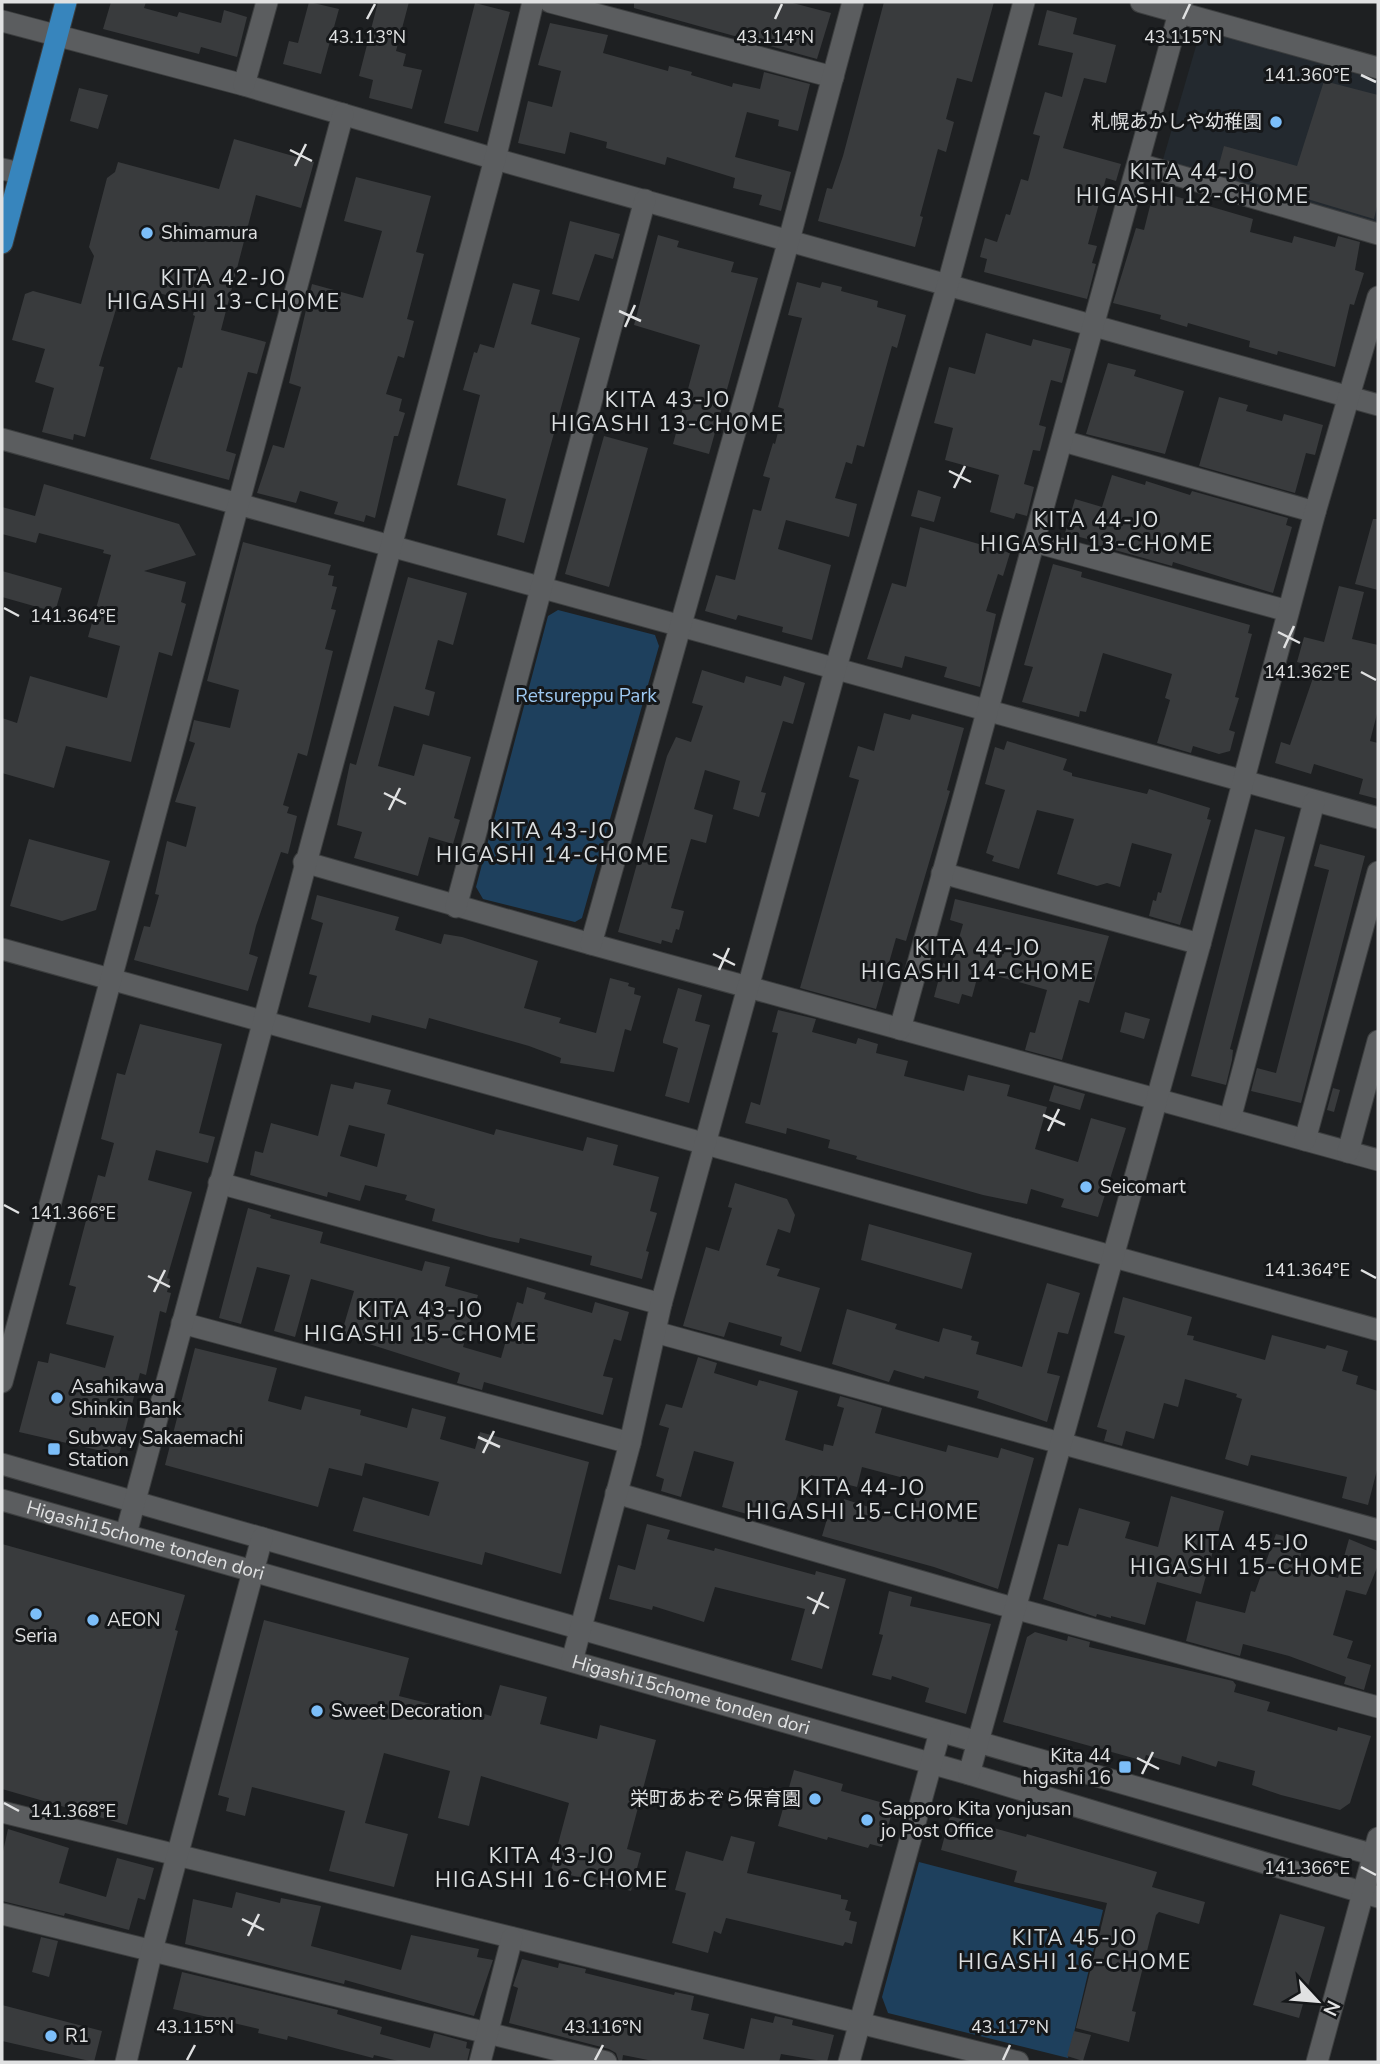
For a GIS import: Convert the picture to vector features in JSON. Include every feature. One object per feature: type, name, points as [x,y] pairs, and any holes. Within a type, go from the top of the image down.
[{"type":"main road","points":[[2,243],[11,171],[66,2]]},
{"type":"street","points":[[244,85],[267,2]]},
{"type":"street","points":[[126,1534],[389,544],[495,159],[533,2]]},
{"type":"street","points":[[550,2],[833,77]]},
{"type":"street","points":[[591,944],[789,240],[853,2]]},
{"type":"street","points":[[572,1661],[630,1443],[661,1304],[836,667],[948,284],[1024,2]]},
{"type":"street","points":[[1141,2],[1180,7],[1378,68]]},
{"type":"street","points":[[900,1029],[1096,326],[1180,7]]},
{"type":"street","points":[[2,21],[244,85],[495,159],[1378,405]]},
{"type":"street","points":[[2,1382],[113,980],[237,502],[343,114]]},
{"type":"street","points":[[1139,164],[1378,234]]},
{"type":"street","points":[[456,907],[645,200]]},
{"type":"street","points":[[969,1774],[1200,944],[1315,512],[1378,297]]},
{"type":"street","points":[[2,439],[542,585],[1378,818]]},
{"type":"street","points":[[1063,441],[1315,512]]},
{"type":"street","points":[[1035,542],[1288,611]]},
{"type":"street","points":[[1230,1119],[1314,802]]},
{"type":"street","points":[[304,862],[456,907],[1378,1160]]},
{"type":"street","points":[[1305,1140],[1378,872]]},
{"type":"street","points":[[943,873],[1200,944]]},
{"type":"street","points":[[2,949],[1378,1331]]},
{"type":"street","points":[[1348,1152],[1378,1041]]},
{"type":"street","points":[[219,1183],[661,1304]]},
{"type":"street","points":[[182,1323],[630,1443]]},
{"type":"street","points":[[655,1332],[1378,1530]]},
{"type":"street","name":"Higashi15chome tonden dori","points":[[2,1464],[979,1743],[1377,1850]]},
{"type":"street","points":[[616,1493],[1016,1608],[1378,1707]]},
{"type":"street","name":"Higashi15chome tonden dori","points":[[2,1500],[931,1763],[1370,1894]]},
{"type":"street","points":[[126,2062],[152,1950],[262,1538]]},
{"type":"street","points":[[849,2062],[940,1732]]},
{"type":"street","points":[[2,1812],[1018,2062]]},
{"type":"street","points":[[1317,2062],[1370,1894],[1377,1850]]},
{"type":"street","points":[[2,1914],[606,2062]]},
{"type":"street","points":[[480,2062],[512,1938]]},
{"type":"shaded area","name":"札幌あかしや幼稚園","points":[[1201,29],[1378,80],[1378,223],[1162,163]]},
{"type":"green space","name":"Retsureppu Park","points":[[558,610],[655,635],[659,646],[582,918],[575,922],[483,899],[476,887],[548,616]]},
{"type":"green space","points":[[919,1862],[1103,1910],[1068,2058],[888,2013],[882,1997]]},
{"type":"building","points":[[111,2],[146,2],[144,8],[177,17],[179,12],[221,23],[224,10],[247,17],[237,57],[201,47],[199,54],[103,29]]},
{"type":"building","points":[[309,2],[339,9],[321,74],[283,64],[289,41],[298,43]]},
{"type":"building","points":[[378,2],[409,2],[396,51],[406,54],[403,66],[422,70],[412,109],[369,98],[373,80],[359,76]]},
{"type":"building","points":[[634,2],[789,2],[831,13],[817,59],[634,8]]},
{"type":"building","points":[[884,2],[994,2],[972,82],[957,78],[946,119],[954,122],[946,152],[938,149],[920,216],[923,217],[915,247],[818,221],[827,188],[832,189],[843,156]]},
{"type":"building","points":[[475,3],[510,12],[478,132],[444,123]]},
{"type":"building","points":[[1047,10],[1077,18],[1073,34],[1116,45],[1106,83],[1084,78],[1063,148],[1121,164],[1116,181],[1106,178],[1088,244],[1097,246],[1092,263],[1096,264],[1087,299],[984,272],[987,259],[980,257],[985,238],[997,242],[1006,214],[1010,215],[1021,179],[1028,181],[1040,136],[1033,134],[1045,92],[1062,97],[1073,53],[1038,45]]},
{"type":"building","points":[[550,23],[608,35],[603,53],[668,71],[669,66],[692,72],[691,75],[732,87],[733,83],[760,89],[764,72],[810,84],[798,131],[778,126],[779,120],[747,112],[735,157],[791,172],[781,211],[759,205],[762,195],[733,188],[735,178],[667,157],[665,165],[606,148],[607,142],[570,132],[565,154],[518,143],[528,101],[552,107],[561,71],[538,65]]},
{"type":"building","points":[[1324,81],[1378,95],[1378,202],[1374,219],[1217,172],[1224,146],[1297,166]]},
{"type":"building","points":[[79,88],[108,95],[98,129],[70,121]]},
{"type":"building","points":[[234,139],[314,162],[301,208],[256,195],[221,330],[266,342],[257,374],[248,372],[226,451],[236,454],[229,480],[150,459],[178,367],[182,368],[196,303],[155,292],[151,307],[119,299],[99,366],[104,367],[85,437],[74,434],[73,440],[42,432],[54,388],[35,382],[45,349],[12,340],[25,294],[33,291],[81,304],[94,256],[89,247],[107,178],[115,172],[118,162],[219,189]]},
{"type":"building","points":[[356,177],[431,196],[416,252],[424,254],[407,319],[414,321],[404,358],[398,356],[386,394],[402,399],[399,411],[405,413],[398,436],[394,436],[375,518],[366,515],[364,522],[334,514],[338,502],[300,491],[296,503],[257,493],[273,445],[284,448],[301,387],[289,383],[312,284],[363,298],[382,231],[344,221]]},
{"type":"building","points":[[1154,190],[1253,219],[1250,232],[1292,243],[1294,236],[1335,247],[1338,236],[1360,242],[1355,270],[1364,273],[1354,305],[1350,304],[1335,367],[1278,351],[1277,355],[1249,347],[1250,341],[1188,323],[1187,327],[1160,319],[1161,315],[1113,303],[1136,228],[1144,230]]},
{"type":"building","points":[[570,221],[620,234],[613,259],[595,254],[579,301],[552,294]]},
{"type":"building","points":[[658,235],[679,241],[677,247],[734,262],[731,272],[758,278],[709,454],[673,444],[700,345],[634,325]]},
{"type":"building","points":[[797,282],[820,288],[822,282],[842,287],[841,291],[878,301],[877,307],[906,315],[897,348],[892,346],[864,447],[857,445],[852,464],[846,462],[835,498],[857,504],[849,537],[786,520],[778,549],[831,565],[812,640],[782,632],[783,627],[738,615],[736,620],[705,611],[716,575],[735,580],[753,509],[761,511],[770,478],[763,476],[784,409],[778,407],[802,318],[788,315]]},
{"type":"building","points":[[513,283],[540,290],[531,324],[580,338],[524,543],[497,535],[506,499],[457,485],[480,395],[463,390],[474,352],[477,353],[480,344],[494,348]]},
{"type":"building","points":[[986,333],[1031,346],[1033,339],[1071,349],[1062,383],[1051,380],[1039,425],[1046,427],[1040,451],[1033,450],[1024,484],[1034,487],[1027,516],[1016,513],[1014,519],[990,512],[999,475],[945,460],[953,428],[934,423],[949,367],[975,374]]},
{"type":"building","points":[[1108,363],[1136,370],[1134,376],[1184,391],[1165,454],[1086,434]]},
{"type":"building","points":[[1219,397],[1248,405],[1246,411],[1282,421],[1284,414],[1323,425],[1315,455],[1306,453],[1295,493],[1199,466]]},
{"type":"building","points":[[604,436],[648,448],[609,587],[565,574]]},
{"type":"building","points":[[1112,475],[1145,485],[1146,481],[1190,495],[1192,491],[1288,518],[1286,525],[1292,527],[1273,593],[1173,562],[1172,566],[1097,545],[1098,542],[1065,533],[1075,499],[1102,507]]},
{"type":"building","points":[[44,484],[179,524],[196,555],[144,571],[186,582],[181,602],[186,604],[172,656],[159,652],[131,762],[66,746],[54,788],[2,773],[2,718],[17,723],[30,676],[107,698],[120,646],[88,637],[111,555],[103,553],[104,550],[39,533],[36,543],[2,534],[2,507],[35,516]]},
{"type":"building","points":[[918,490],[941,497],[934,522],[911,516]]},
{"type":"building","points":[[1373,519],[1378,519],[1378,590],[1355,584]]},
{"type":"building","points":[[920,527],[1010,553],[1003,576],[998,574],[986,611],[996,614],[980,687],[944,677],[947,667],[905,656],[902,668],[867,659],[892,583],[906,587]]},
{"type":"building","points":[[243,542],[331,565],[328,575],[334,576],[332,586],[337,587],[331,609],[336,610],[325,649],[333,651],[319,708],[307,756],[298,753],[283,805],[289,807],[287,813],[297,816],[288,854],[281,852],[256,926],[249,954],[258,957],[248,991],[134,960],[144,926],[150,927],[159,895],[155,894],[167,841],[186,847],[196,807],[175,802],[195,743],[189,741],[194,720],[230,728],[239,690],[207,681]]},
{"type":"building","points":[[1053,564],[1082,572],[1081,577],[1250,625],[1248,633],[1252,634],[1235,697],[1239,698],[1229,730],[1235,732],[1230,751],[1219,754],[1193,746],[1191,753],[1157,743],[1170,700],[1165,698],[1172,674],[1103,653],[1086,712],[1080,711],[1079,717],[1022,702],[1033,667],[1024,665]]},
{"type":"building","points":[[2,571],[62,588],[55,612],[2,597]]},
{"type":"building","points":[[408,577],[467,593],[453,645],[438,640],[425,689],[435,692],[429,716],[394,706],[378,766],[414,776],[423,744],[471,757],[454,818],[460,820],[453,844],[429,837],[418,876],[354,858],[362,832],[337,825],[350,763],[356,765]]},
{"type":"building","points":[[1339,586],[1364,592],[1352,639],[1378,645],[1378,710],[1370,741],[1378,743],[1378,799],[1359,794],[1363,779],[1314,764],[1311,774],[1275,763],[1281,742],[1290,745],[1315,672],[1307,670],[1308,665],[1297,662],[1304,637],[1324,642]]},
{"type":"building","points":[[702,670],[744,683],[746,676],[781,686],[784,676],[805,683],[793,724],[783,721],[761,792],[766,793],[759,817],[733,809],[740,781],[705,770],[694,809],[713,815],[706,843],[691,839],[671,908],[684,911],[679,930],[676,929],[672,943],[662,940],[661,944],[618,932],[667,756],[676,737],[691,742],[703,706],[692,703]]},
{"type":"building","points":[[884,713],[910,720],[912,714],[964,728],[947,790],[950,791],[906,941],[896,938],[876,1009],[800,988],[859,780],[849,777],[858,746],[874,751]]},
{"type":"building","points":[[1007,741],[1067,759],[1063,770],[1072,773],[1072,776],[1147,794],[1149,789],[1210,808],[1207,819],[1211,820],[1180,925],[1149,916],[1153,900],[1156,901],[1158,892],[1161,893],[1172,854],[1132,843],[1120,887],[1107,883],[1097,886],[1057,874],[1074,819],[1037,810],[1019,869],[992,861],[994,856],[986,853],[1005,790],[985,784],[995,747],[1004,750]]},
{"type":"building","points":[[1255,829],[1285,837],[1230,1049],[1233,1050],[1232,1060],[1226,1085],[1191,1076]]},
{"type":"building","points":[[29,839],[110,861],[96,910],[62,921],[10,906]]},
{"type":"building","points":[[1320,844],[1365,856],[1301,1103],[1251,1091],[1257,1068],[1276,1073],[1329,870],[1314,866]]},
{"type":"building","points":[[317,895],[399,917],[395,930],[441,944],[444,934],[462,937],[538,961],[524,1008],[561,1018],[559,1023],[596,1033],[610,978],[629,983],[628,986],[635,988],[634,994],[641,996],[631,1031],[625,1029],[614,1072],[560,1063],[561,1058],[529,1046],[429,1018],[426,1029],[372,1015],[370,1023],[308,1007],[317,976],[309,974],[323,923],[311,919]]},
{"type":"building","points":[[955,899],[1109,936],[1089,1003],[1079,1000],[1062,1060],[1025,1050],[1030,1032],[1035,1033],[1047,990],[979,971],[972,997],[962,994],[959,1004],[934,997],[943,963],[951,966],[963,924],[950,920]]},
{"type":"building","points":[[678,988],[702,995],[695,1021],[710,1025],[689,1103],[665,1096],[678,1048],[663,1043],[663,1040]]},
{"type":"building","points":[[778,1010],[816,1019],[812,1032],[856,1044],[858,1038],[878,1044],[876,1053],[908,1061],[904,1076],[964,1091],[968,1075],[1010,1085],[1007,1096],[1047,1107],[1035,1149],[1078,1162],[1091,1118],[1126,1128],[1098,1217],[1061,1207],[1064,1199],[1031,1189],[1027,1204],[983,1195],[856,1159],[857,1156],[828,1148],[830,1140],[787,1128],[786,1134],[745,1123],[751,1102],[760,1105],[778,1033],[772,1032]]},
{"type":"building","points":[[1125,1012],[1150,1019],[1144,1039],[1120,1032]]},
{"type":"building","points":[[140,1024],[222,1044],[199,1133],[215,1137],[208,1163],[156,1150],[148,1180],[192,1192],[167,1278],[170,1279],[167,1292],[171,1293],[166,1313],[160,1311],[146,1375],[140,1373],[119,1455],[19,1432],[38,1361],[48,1363],[50,1353],[105,1368],[114,1336],[66,1324],[76,1287],[69,1285],[98,1175],[105,1177],[114,1143],[101,1139],[117,1073],[125,1075]]},
{"type":"building","points":[[355,1082],[391,1090],[387,1104],[494,1135],[496,1129],[583,1151],[587,1137],[618,1145],[613,1165],[659,1177],[650,1211],[657,1213],[646,1251],[649,1252],[642,1279],[590,1265],[592,1256],[520,1238],[519,1243],[490,1237],[432,1221],[435,1209],[405,1200],[407,1195],[365,1185],[360,1201],[328,1192],[327,1197],[250,1175],[255,1151],[263,1153],[271,1123],[318,1136],[331,1084],[353,1089]],"holes":[[[349,1125],[385,1134],[377,1167],[340,1156]]]},
{"type":"building","points":[[1054,1085],[1085,1094],[1080,1110],[1049,1101]]},
{"type":"building","points":[[1333,1088],[1340,1090],[1334,1112],[1327,1110]]},
{"type":"building","points":[[735,1183],[787,1199],[795,1215],[790,1233],[778,1229],[766,1265],[780,1269],[777,1276],[820,1288],[801,1352],[780,1345],[782,1337],[729,1322],[724,1337],[683,1326],[706,1247],[719,1251],[732,1208],[728,1207]]},
{"type":"building","points":[[248,1208],[271,1215],[270,1218],[323,1232],[320,1243],[422,1271],[425,1261],[450,1267],[445,1286],[478,1295],[463,1347],[501,1358],[517,1302],[523,1304],[527,1287],[546,1293],[544,1299],[592,1313],[595,1302],[629,1312],[621,1341],[614,1339],[603,1376],[613,1378],[603,1415],[484,1382],[482,1390],[457,1383],[460,1373],[341,1335],[354,1291],[311,1279],[295,1337],[274,1331],[290,1275],[257,1267],[241,1324],[219,1318]]},
{"type":"building","points":[[869,1224],[972,1253],[962,1289],[861,1260]]},
{"type":"building","points":[[1047,1283],[1080,1293],[1068,1334],[1058,1332],[1047,1373],[1060,1376],[1047,1422],[977,1398],[979,1391],[925,1376],[924,1379],[894,1370],[889,1382],[832,1364],[847,1309],[897,1324],[895,1329],[939,1342],[943,1328],[972,1336],[971,1340],[979,1342],[976,1354],[1022,1367]]},
{"type":"building","points":[[1123,1297],[1192,1317],[1187,1335],[1194,1336],[1193,1340],[1265,1360],[1272,1335],[1325,1349],[1327,1345],[1348,1351],[1342,1371],[1358,1376],[1356,1384],[1378,1391],[1378,1466],[1368,1505],[1342,1498],[1347,1477],[1251,1455],[1248,1466],[1225,1459],[1242,1399],[1236,1397],[1237,1394],[1185,1379],[1178,1407],[1164,1403],[1154,1439],[1126,1431],[1122,1446],[1104,1441],[1107,1430],[1097,1427],[1125,1336],[1114,1333]]},
{"type":"building","points":[[195,1348],[277,1368],[268,1401],[301,1410],[305,1396],[361,1410],[360,1415],[407,1428],[412,1408],[446,1417],[440,1439],[475,1449],[480,1432],[589,1462],[561,1574],[485,1552],[482,1565],[353,1531],[363,1497],[429,1516],[439,1482],[365,1463],[362,1476],[329,1468],[318,1507],[165,1465]]},
{"type":"building","points":[[698,1357],[717,1363],[714,1373],[757,1386],[759,1380],[798,1391],[785,1440],[823,1451],[824,1444],[833,1446],[844,1408],[837,1406],[840,1396],[882,1408],[875,1433],[946,1452],[948,1445],[998,1458],[1001,1448],[1034,1458],[998,1589],[934,1567],[822,1536],[827,1519],[838,1522],[844,1499],[909,1520],[919,1482],[862,1467],[857,1487],[811,1475],[808,1484],[801,1482],[790,1519],[755,1509],[754,1516],[722,1507],[734,1462],[694,1451],[681,1497],[661,1491],[664,1479],[656,1476],[669,1428],[659,1425],[666,1404],[682,1408]]},
{"type":"building","points":[[1171,1496],[1224,1511],[1201,1594],[1157,1582],[1145,1625],[1111,1616],[1097,1614],[1096,1617],[1043,1599],[1058,1544],[1068,1546],[1079,1508],[1130,1522],[1125,1538],[1158,1547]]},
{"type":"building","points":[[647,1524],[670,1530],[667,1539],[714,1551],[715,1548],[815,1575],[816,1571],[846,1579],[822,1669],[791,1660],[805,1609],[715,1587],[704,1622],[653,1606],[652,1610],[609,1599],[618,1565],[635,1570]]},
{"type":"building","points":[[1276,1534],[1304,1541],[1298,1567],[1338,1578],[1349,1539],[1378,1551],[1378,1565],[1366,1595],[1346,1590],[1333,1635],[1353,1641],[1347,1658],[1371,1665],[1364,1690],[1344,1684],[1346,1677],[1289,1656],[1243,1644],[1240,1656],[1186,1641],[1196,1601],[1245,1613],[1251,1591],[1255,1592]]},
{"type":"building","points":[[2,1544],[185,1595],[127,1825],[2,1789]]},
{"type":"building","points":[[889,1591],[912,1597],[910,1606],[991,1624],[966,1714],[925,1702],[929,1688],[892,1676],[891,1680],[872,1675],[883,1635],[879,1634]]},
{"type":"building","points":[[264,1620],[409,1658],[399,1696],[470,1714],[471,1710],[491,1716],[500,1685],[547,1697],[540,1724],[597,1739],[600,1725],[656,1740],[627,1849],[641,1853],[631,1891],[551,1870],[569,1803],[481,1776],[469,1826],[438,1818],[450,1771],[384,1753],[365,1823],[408,1834],[394,1887],[329,1871],[345,1811],[252,1787],[245,1816],[226,1811],[229,1798],[218,1795]]},
{"type":"building","points":[[1035,1632],[1067,1641],[1068,1636],[1090,1642],[1089,1647],[1233,1681],[1236,1685],[1234,1692],[1270,1702],[1267,1711],[1337,1731],[1338,1727],[1371,1736],[1350,1803],[1340,1810],[1281,1795],[1252,1785],[1255,1771],[1218,1761],[1216,1767],[1182,1756],[1180,1765],[1146,1755],[1144,1761],[1003,1722],[1027,1637]]},
{"type":"building","points":[[794,1770],[843,1784],[841,1791],[894,1806],[882,1847],[870,1844],[868,1848],[828,1837],[827,1840],[778,1826]]},
{"type":"building","points":[[950,1816],[1026,1837],[1027,1834],[1157,1872],[1152,1887],[1205,1902],[1199,1924],[1159,1912],[1156,1915],[1132,2011],[1136,2012],[1129,2042],[1076,2028],[1107,1903],[1014,1882],[1017,1871],[941,1850]]},
{"type":"building","points":[[8,1829],[69,1848],[59,1883],[106,1897],[117,1858],[154,1868],[145,1900],[138,1898],[129,1930],[65,1913],[64,1916],[2,1901],[2,1856]]},
{"type":"building","points":[[731,1836],[755,1842],[747,1873],[841,1895],[841,1899],[848,1900],[845,1910],[851,1912],[849,1920],[857,1922],[852,1944],[845,1942],[843,1946],[726,1918],[721,1934],[714,1931],[708,1953],[672,1943],[686,1893],[675,1890],[686,1851],[723,1861]]},
{"type":"building","points":[[236,1892],[280,1903],[281,1898],[321,1906],[311,1946],[401,1970],[411,1935],[479,1949],[477,1957],[493,1960],[474,2016],[345,1980],[344,1984],[185,1944],[193,1899],[232,1908]]},
{"type":"building","points":[[1280,1914],[1325,1927],[1299,2018],[1253,2005]]},
{"type":"building","points":[[41,1937],[58,1941],[49,1977],[32,1972]]},
{"type":"building","points":[[522,1959],[558,1968],[559,1963],[586,1969],[585,1973],[674,1995],[675,1992],[694,1996],[691,2010],[709,2014],[703,2039],[744,2049],[751,2018],[773,2023],[775,2016],[793,2020],[792,2025],[834,2035],[827,2062],[781,2054],[779,2062],[658,2062],[623,2055],[622,2062],[619,2062],[616,2053],[609,2049],[509,2023],[518,1988],[513,1986]]},
{"type":"building","points":[[182,1972],[338,2010],[337,2014],[382,2027],[380,2034],[430,2048],[434,2033],[467,2042],[466,2048],[470,2049],[467,2062],[402,2062],[374,2055],[373,2058],[288,2036],[287,2040],[258,2033],[259,2029],[173,2009]]},
{"type":"building","name":"R1","points":[[2,2005],[102,2031],[94,2062],[2,2041]]},
{"type":"building","points":[[1074,2031],[1091,2035],[1083,2061],[1067,2056]]},
{"type":"place","name":"札幌あかしや幼稚園","points":[[1276,122]]},
{"type":"place","name":"Shimamura","points":[[147,233]]},
{"type":"place","name":"Seicomart","points":[[1086,1187]]},
{"type":"place","name":"Asahikawa Shinkin Bank","points":[[57,1398]]},
{"type":"place","name":"Subway Sakaemachi Station","points":[[54,1449]]},
{"type":"place","name":"Seria","points":[[36,1614]]},
{"type":"place","name":"AEON","points":[[93,1620]]},
{"type":"place","name":"Sweet Decoration","points":[[317,1711]]},
{"type":"place","name":"Kita 44 higashi 16","points":[[1125,1767]]},
{"type":"place","name":"栄町あおぞら保育園","points":[[815,1799]]},
{"type":"place","name":"Sapporo Kita yonjusan jo Post Office","points":[[867,1820]]},
{"type":"place","name":"R1","points":[[51,2036]]},
{"type":"district","name":"KITA 44-JO HIGASHI 12-CHOME","points":[[1193,184]]},
{"type":"district","name":"KITA 42-JO HIGASHI 13-CHOME","points":[[224,290]]},
{"type":"district","name":"KITA 43-JO HIGASHI 13-CHOME","points":[[668,412]]},
{"type":"district","name":"KITA 44-JO HIGASHI 13-CHOME","points":[[1097,532]]},
{"type":"district","name":"KITA 43-JO HIGASHI 14-CHOME","points":[[553,843]]},
{"type":"district","name":"KITA 44-JO HIGASHI 14-CHOME","points":[[978,960]]},
{"type":"district","name":"KITA 43-JO HIGASHI 15-CHOME","points":[[421,1322]]},
{"type":"district","name":"KITA 44-JO HIGASHI 15-CHOME","points":[[863,1500]]},
{"type":"district","name":"KITA 45-JO HIGASHI 15-CHOME","points":[[1247,1555]]},
{"type":"district","name":"KITA 43-JO HIGASHI 16-CHOME","points":[[552,1868]]},
{"type":"district","name":"KITA 45-JO HIGASHI 16-CHOME","points":[[1075,1950]]}]
